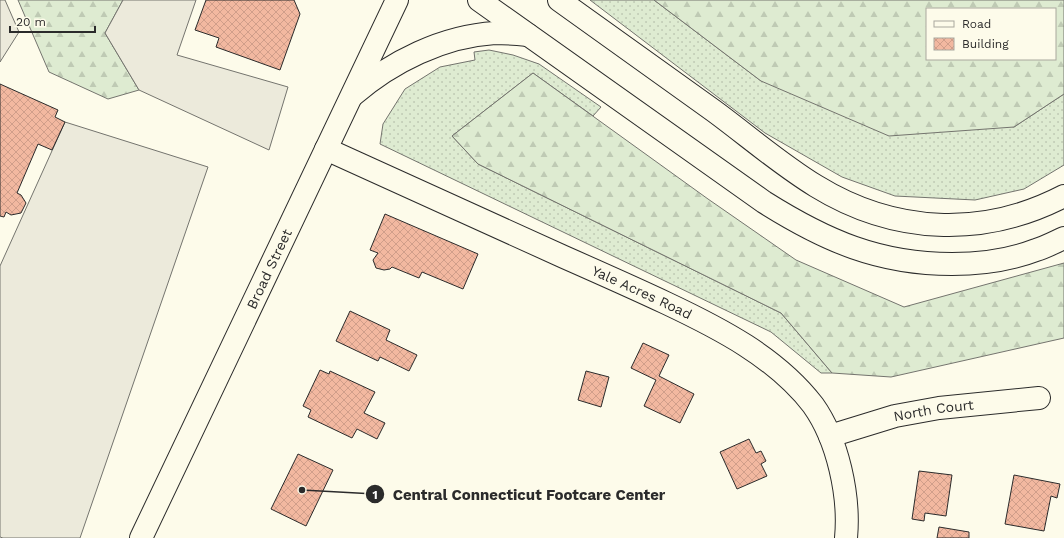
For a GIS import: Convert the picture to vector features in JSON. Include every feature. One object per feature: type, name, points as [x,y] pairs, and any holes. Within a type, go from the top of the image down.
[{"type":"main road","name":"Broad Street","points":[[141,538],[397,0]]},
{"type":"main road","points":[[479,0],[764,202],[810,229],[852,248],[903,261],[938,264],[970,263],[1006,259],[1041,249],[1064,238]]},
{"type":"main road","points":[[559,0],[806,180],[839,199],[873,213],[925,224],[964,225],[982,223],[1018,215],[1064,196]]},
{"type":"main road","points":[[353,95],[395,65],[444,43],[484,34],[505,33],[528,35]]},
{"type":"main road","name":"Yale Acres Road","points":[[326,149],[706,322],[751,349],[786,376],[813,406],[830,436],[843,480],[847,525],[846,538]]},
{"type":"main road","name":"North Court","points":[[830,436],[894,416],[939,408],[1039,398]]},
{"type":"green space","points":[[18,0],[123,0],[105,33],[139,90],[108,99],[49,72]]},
{"type":"green space","points":[[590,0],[654,0],[761,81],[1014,127],[1064,94],[1064,165],[1024,189],[975,200],[895,196],[842,177],[765,133]]},
{"type":"green space","points":[[654,0],[1064,0],[1064,94],[1014,127],[889,136],[761,81]]},
{"type":"green space","points":[[489,50],[513,55],[539,64],[601,107],[593,116],[533,73],[452,136],[478,164],[781,313],[832,373],[821,373],[771,332],[380,144],[383,124],[405,89],[440,67],[475,60],[474,52]]},
{"type":"green space","points":[[533,73],[708,199],[796,260],[904,307],[1064,263],[1064,338],[891,377],[832,373],[781,313],[478,164],[452,136]]},
{"type":"shaded area","points":[[0,0],[5,0],[19,32],[0,62]]},
{"type":"shaded area","points":[[123,0],[196,0],[177,55],[288,87],[269,150],[139,90],[105,33]]},
{"type":"shaded area","points":[[65,122],[208,167],[80,538],[3,538],[0,537],[0,266]]},
{"type":"building","points":[[206,0],[294,0],[300,14],[280,70],[216,47],[219,38],[195,30]]},
{"type":"building","points":[[0,84],[58,110],[55,117],[65,122],[52,150],[38,144],[17,193],[21,195],[26,203],[21,213],[11,215],[6,212],[4,217],[0,216]]},
{"type":"building","points":[[385,214],[478,254],[463,289],[422,272],[419,278],[392,267],[384,270],[376,268],[373,260],[378,253],[370,250]]},
{"type":"building","points":[[350,311],[390,330],[386,340],[417,355],[409,371],[380,357],[378,361],[336,341]]},
{"type":"building","points":[[643,343],[669,355],[659,376],[694,394],[680,423],[644,406],[656,380],[631,368]]},
{"type":"building","points":[[320,370],[329,374],[330,371],[375,392],[364,413],[385,423],[377,439],[357,429],[352,438],[308,417],[311,410],[303,406]]},
{"type":"building","points":[[586,371],[609,377],[601,407],[578,400]]},
{"type":"building","points":[[749,439],[756,453],[761,451],[766,461],[761,464],[767,476],[737,489],[720,452]]},
{"type":"building","points":[[298,454],[333,470],[306,526],[271,509]]},
{"type":"building","points":[[919,471],[952,475],[946,516],[925,513],[924,521],[912,519]]},
{"type":"building","points":[[1014,475],[1060,484],[1057,498],[1051,496],[1044,531],[1005,524]]},
{"type":"building","points":[[939,527],[969,532],[969,538],[937,538]]},
{"type":"place","name":"Central Connecticut Footcare Center","points":[[302,490]]}]
